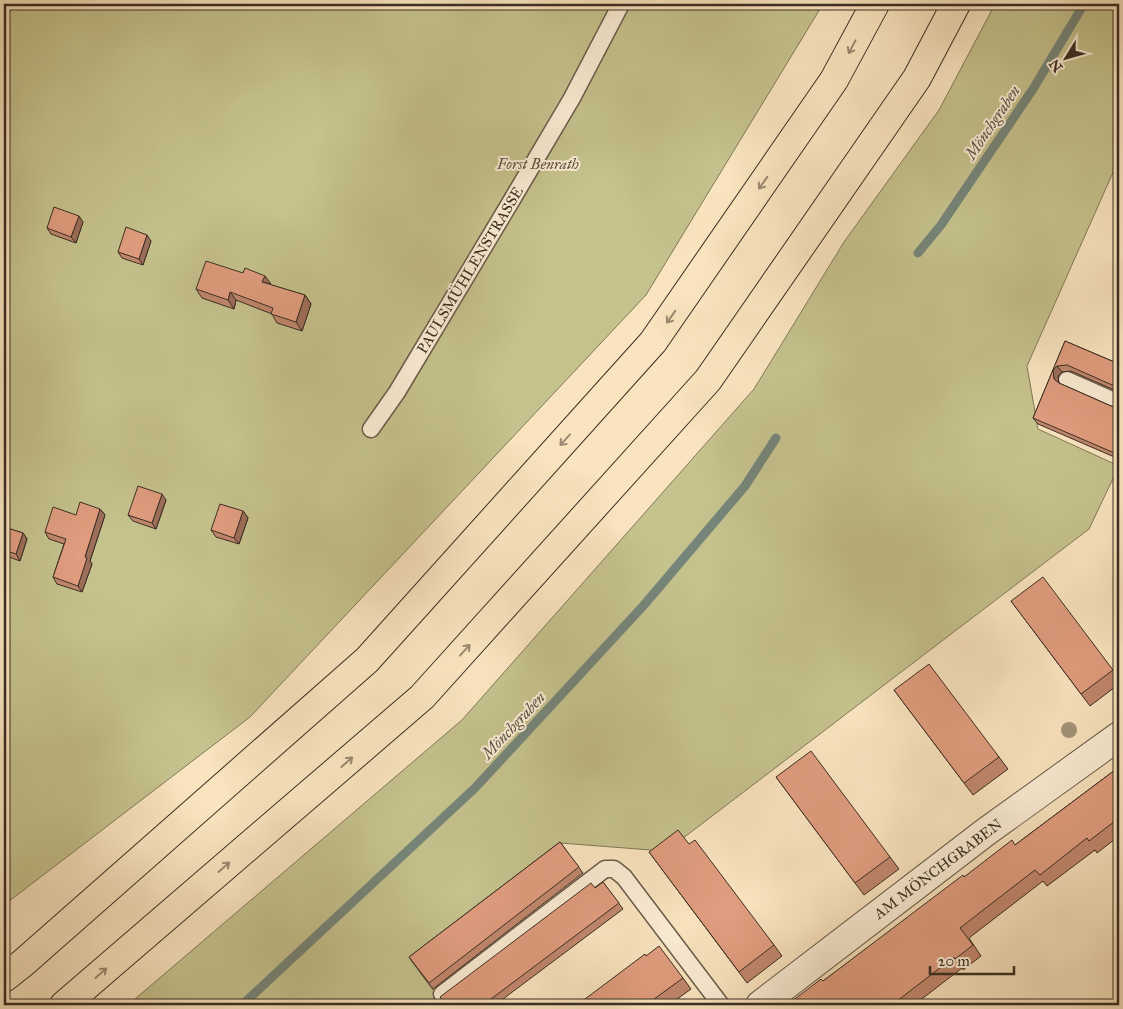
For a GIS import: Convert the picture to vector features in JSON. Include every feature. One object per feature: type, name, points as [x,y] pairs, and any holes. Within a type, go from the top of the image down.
[{"type":"highway","points":[[4,978],[367,660],[654,342],[834,80],[875,4]]},
{"type":"highway","points":[[64,1005],[422,697],[708,380],[917,78],[956,4]]},
{"type":"street","name":"AM MÖNCHGRABEN","points":[[760,1005],[980,836],[1119,736]]},
{"type":"lane","name":"PAULSMÜHLENSTRASSE","points":[[372,429],[397,392],[572,98],[621,4]]},
{"type":"lane","points":[[1067,380],[1119,403]]},
{"type":"lane","points":[[442,994],[605,869],[614,869],[624,877],[721,1005]]},
{"type":"green space","name":"Forst Benrath","points":[[4,4],[823,4],[646,295],[250,717],[4,905]]},
{"type":"green space","points":[[995,4],[1119,4],[1119,159],[1027,366],[1038,429],[1119,466],[1089,529],[657,858],[651,850],[560,843],[410,959],[444,1005],[128,1005],[462,720],[754,389],[844,242],[939,110]]},
{"type":"building","points":[[54,207],[79,216],[71,237],[47,228]]},
{"type":"building","points":[[126,227],[147,235],[139,259],[118,252]]},
{"type":"building","points":[[206,261],[243,273],[245,268],[265,276],[262,282],[305,295],[296,322],[271,314],[273,308],[230,292],[228,300],[196,289]]},
{"type":"building","points":[[1065,341],[1119,364],[1119,388],[1067,365],[1057,366],[1053,370],[1054,379],[1059,383],[1111,406],[1116,407],[1119,405],[1119,455],[1033,418]]},
{"type":"building","points":[[138,486],[162,494],[152,523],[128,515]]},
{"type":"building","points":[[80,502],[100,509],[78,586],[53,577],[66,539],[45,532],[53,507],[76,515]]},
{"type":"building","points":[[220,504],[243,511],[234,538],[211,530]]},
{"type":"building","points":[[4,527],[23,533],[16,554],[4,550]]},
{"type":"building","points":[[1043,577],[1113,670],[1081,694],[1011,601]]},
{"type":"building","points":[[929,664],[999,757],[964,783],[894,690]]},
{"type":"building","points":[[811,751],[890,857],[855,883],[776,777]]},
{"type":"building","points":[[1119,767],[1119,818],[1089,841],[1087,838],[1040,875],[1035,870],[960,928],[973,945],[955,959],[954,957],[892,1005],[787,1005],[821,979],[823,981],[963,875],[964,877],[1012,840],[1015,845]]},
{"type":"building","points":[[678,830],[689,844],[695,840],[774,945],[739,972],[649,852]]},
{"type":"building","points":[[560,842],[579,867],[429,983],[409,957]]},
{"type":"building","points":[[603,882],[619,903],[483,1005],[446,1005],[440,997],[591,883],[595,888]]},
{"type":"building","points":[[659,946],[683,978],[646,1005],[577,1005],[645,954],[646,956]]},
{"type":"waterway","name":"Mönchgraben","points":[[918,253],[941,225],[1033,89],[1084,4]]},
{"type":"waterway","name":"Mönchgraben","points":[[242,1005],[475,788],[644,605],[745,486],[776,438]]}]
